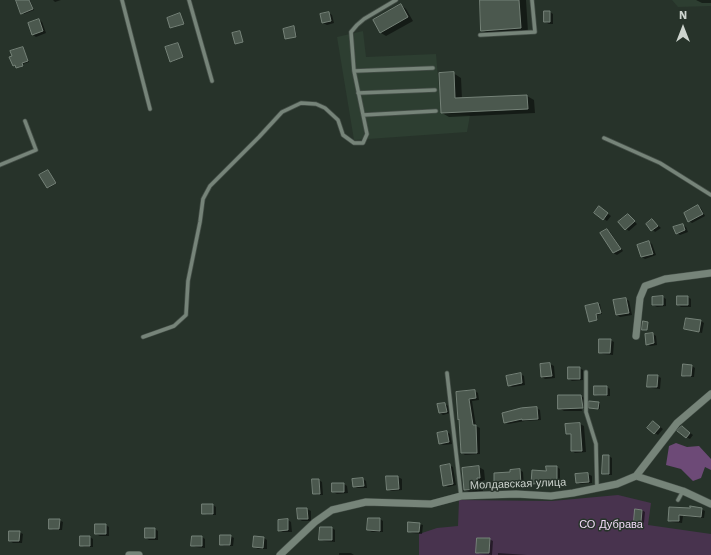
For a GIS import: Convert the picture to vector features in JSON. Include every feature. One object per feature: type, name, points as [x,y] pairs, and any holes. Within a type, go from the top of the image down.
[{"type":"street","points":[[636,336],[640,298],[645,286],[665,279],[711,273]]},
{"type":"street","name":"Молдавская улица","points":[[280,555],[315,522],[332,510],[366,502],[431,504],[461,496],[516,494],[551,496],[617,484],[636,476],[677,422],[711,394]]},
{"type":"street","points":[[636,476],[683,492],[711,504]]},
{"type":"street","points":[[131,555],[139,555]]},
{"type":"lane","points":[[122,0],[150,109]]},
{"type":"lane","points":[[189,0],[212,81]]},
{"type":"lane","points":[[143,337],[174,326],[186,316],[188,281],[203,199],[210,186],[282,112],[301,103],[316,104],[325,108],[338,120],[343,135],[354,143],[363,143],[367,134],[354,71],[351,32],[364,19],[396,0]]},
{"type":"lane","points":[[480,35],[535,32],[532,0]]},
{"type":"lane","points":[[354,71],[433,68]]},
{"type":"lane","points":[[358,93],[435,90]]},
{"type":"lane","points":[[363,116],[436,111]]},
{"type":"lane","points":[[0,165],[36,150],[25,121]]},
{"type":"lane","points":[[604,138],[660,164],[711,195]]},
{"type":"lane","points":[[586,372],[586,412],[596,444],[596,489]]},
{"type":"lane","points":[[447,373],[461,496]]},
{"type":"lane","points":[[678,500],[683,492]]},
{"type":"shaded area","points":[[672,0],[711,0],[711,6],[678,7]]},
{"type":"shaded area","points":[[363,31],[366,57],[436,54],[441,113],[470,115],[467,132],[354,140],[337,37]]},
{"type":"shaded area","points":[[676,443],[687,447],[699,446],[711,459],[711,470],[705,467],[701,478],[693,481],[681,469],[666,465],[669,446]]},
{"type":"green space","name":"СО Дубрава","points":[[618,495],[651,503],[648,525],[711,534],[711,555],[419,555],[419,534],[437,528],[458,526],[459,500],[552,501]]},
{"type":"building","points":[[16,0],[29,0],[33,9],[21,14]]},
{"type":"building","points":[[480,0],[519,0],[521,28],[481,31]]},
{"type":"building","points":[[401,4],[408,17],[380,33],[373,20]]},
{"type":"building","points":[[544,11],[550,11],[550,22],[544,22]]},
{"type":"building","points":[[329,12],[331,21],[322,23],[320,14]]},
{"type":"building","points":[[180,13],[184,24],[170,28],[167,18]]},
{"type":"building","points":[[39,19],[43,31],[32,35],[28,23]]},
{"type":"building","points":[[294,26],[296,37],[285,39],[283,29]]},
{"type":"building","points":[[240,31],[243,42],[235,44],[232,33]]},
{"type":"building","points":[[178,43],[183,57],[170,62],[165,47]]},
{"type":"building","points":[[23,47],[28,61],[22,63],[23,66],[16,68],[15,65],[13,66],[9,57],[12,56],[10,51]]},
{"type":"building","points":[[454,72],[455,98],[527,95],[528,109],[441,113],[439,73]]},
{"type":"building","points":[[48,170],[56,183],[47,188],[39,175]]},
{"type":"building","points":[[698,205],[703,214],[688,222],[684,213]]},
{"type":"building","points":[[599,206],[608,213],[603,220],[594,213]]},
{"type":"building","points":[[628,214],[635,221],[625,230],[618,222]]},
{"type":"building","points":[[652,219],[658,226],[651,231],[646,224]]},
{"type":"building","points":[[683,224],[685,230],[676,234],[673,227]]},
{"type":"building","points":[[607,229],[621,249],[613,253],[600,233]]},
{"type":"building","points":[[649,241],[653,254],[641,257],[637,245]]},
{"type":"building","points":[[663,296],[663,305],[652,305],[652,297]]},
{"type":"building","points":[[677,296],[688,296],[688,305],[677,305]]},
{"type":"building","points":[[626,298],[629,313],[616,315],[613,300]]},
{"type":"building","points":[[598,303],[601,313],[596,314],[597,320],[589,322],[585,306]]},
{"type":"building","points":[[686,318],[701,320],[699,332],[684,329]]},
{"type":"building","points":[[643,321],[648,322],[647,330],[642,330]]},
{"type":"building","points":[[653,333],[654,343],[646,345],[645,334]]},
{"type":"building","points":[[599,339],[611,339],[610,353],[599,353]]},
{"type":"building","points":[[550,363],[552,376],[541,377],[540,364]]},
{"type":"building","points":[[683,364],[692,365],[691,376],[682,376]]},
{"type":"building","points":[[568,367],[580,367],[580,379],[568,379]]},
{"type":"building","points":[[521,373],[522,383],[508,386],[506,376]]},
{"type":"building","points":[[648,375],[658,375],[657,387],[647,387]]},
{"type":"building","points":[[594,386],[607,386],[607,395],[594,395]]},
{"type":"building","points":[[475,390],[476,398],[469,399],[473,425],[476,425],[477,453],[461,453],[456,392]]},
{"type":"building","points":[[558,395],[581,395],[583,408],[558,409]]},
{"type":"building","points":[[589,401],[599,402],[598,409],[589,408]]},
{"type":"building","points":[[445,403],[447,412],[439,413],[437,404]]},
{"type":"building","points":[[537,407],[538,419],[522,419],[504,423],[502,413],[521,408]]},
{"type":"building","points":[[653,421],[660,427],[654,434],[647,428]]},
{"type":"building","points":[[580,423],[582,451],[571,451],[571,434],[566,434],[565,424]]},
{"type":"building","points":[[682,426],[690,433],[686,438],[677,431]]},
{"type":"building","points":[[447,431],[449,442],[439,444],[437,433]]},
{"type":"building","points":[[603,455],[609,455],[609,474],[602,474]]},
{"type":"building","points":[[450,464],[453,484],[443,486],[440,466]]},
{"type":"building","points":[[479,466],[480,478],[477,478],[478,489],[464,490],[462,468]]},
{"type":"building","points":[[546,466],[557,466],[557,483],[531,484],[532,470],[546,471]]},
{"type":"building","points":[[520,469],[521,485],[494,486],[494,473],[510,472],[510,470]]},
{"type":"building","points":[[588,473],[589,482],[576,483],[575,474]]},
{"type":"building","points":[[386,476],[398,476],[399,489],[387,490]]},
{"type":"building","points":[[363,478],[364,486],[353,487],[352,479]]},
{"type":"building","points":[[312,479],[319,479],[320,494],[313,494]]},
{"type":"building","points":[[332,483],[344,483],[344,492],[332,492]]},
{"type":"building","points":[[202,504],[213,504],[213,514],[202,514]]},
{"type":"building","points":[[690,506],[702,508],[701,517],[679,515],[679,521],[668,521],[669,507],[690,508]]},
{"type":"building","points":[[297,508],[307,508],[308,519],[298,519]]},
{"type":"building","points":[[635,509],[642,510],[641,522],[634,521]]},
{"type":"building","points":[[368,518],[380,518],[380,531],[367,530]]},
{"type":"building","points":[[49,519],[60,519],[59,529],[49,529]]},
{"type":"building","points":[[288,519],[288,530],[278,531],[278,520]]},
{"type":"building","points":[[408,522],[420,523],[419,532],[408,532]]},
{"type":"building","points":[[95,524],[106,524],[106,534],[95,534]]},
{"type":"building","points":[[320,527],[332,527],[332,540],[319,540]]},
{"type":"building","points":[[145,528],[155,528],[155,538],[145,538]]},
{"type":"building","points":[[9,531],[20,531],[19,541],[9,541]]},
{"type":"building","points":[[220,535],[231,535],[230,545],[220,545]]},
{"type":"building","points":[[80,536],[90,536],[90,546],[80,546]]},
{"type":"building","points":[[192,536],[202,536],[202,546],[191,546]]},
{"type":"building","points":[[254,536],[264,537],[263,548],[253,547]]},
{"type":"building","points":[[477,538],[490,538],[489,553],[476,553]]}]
